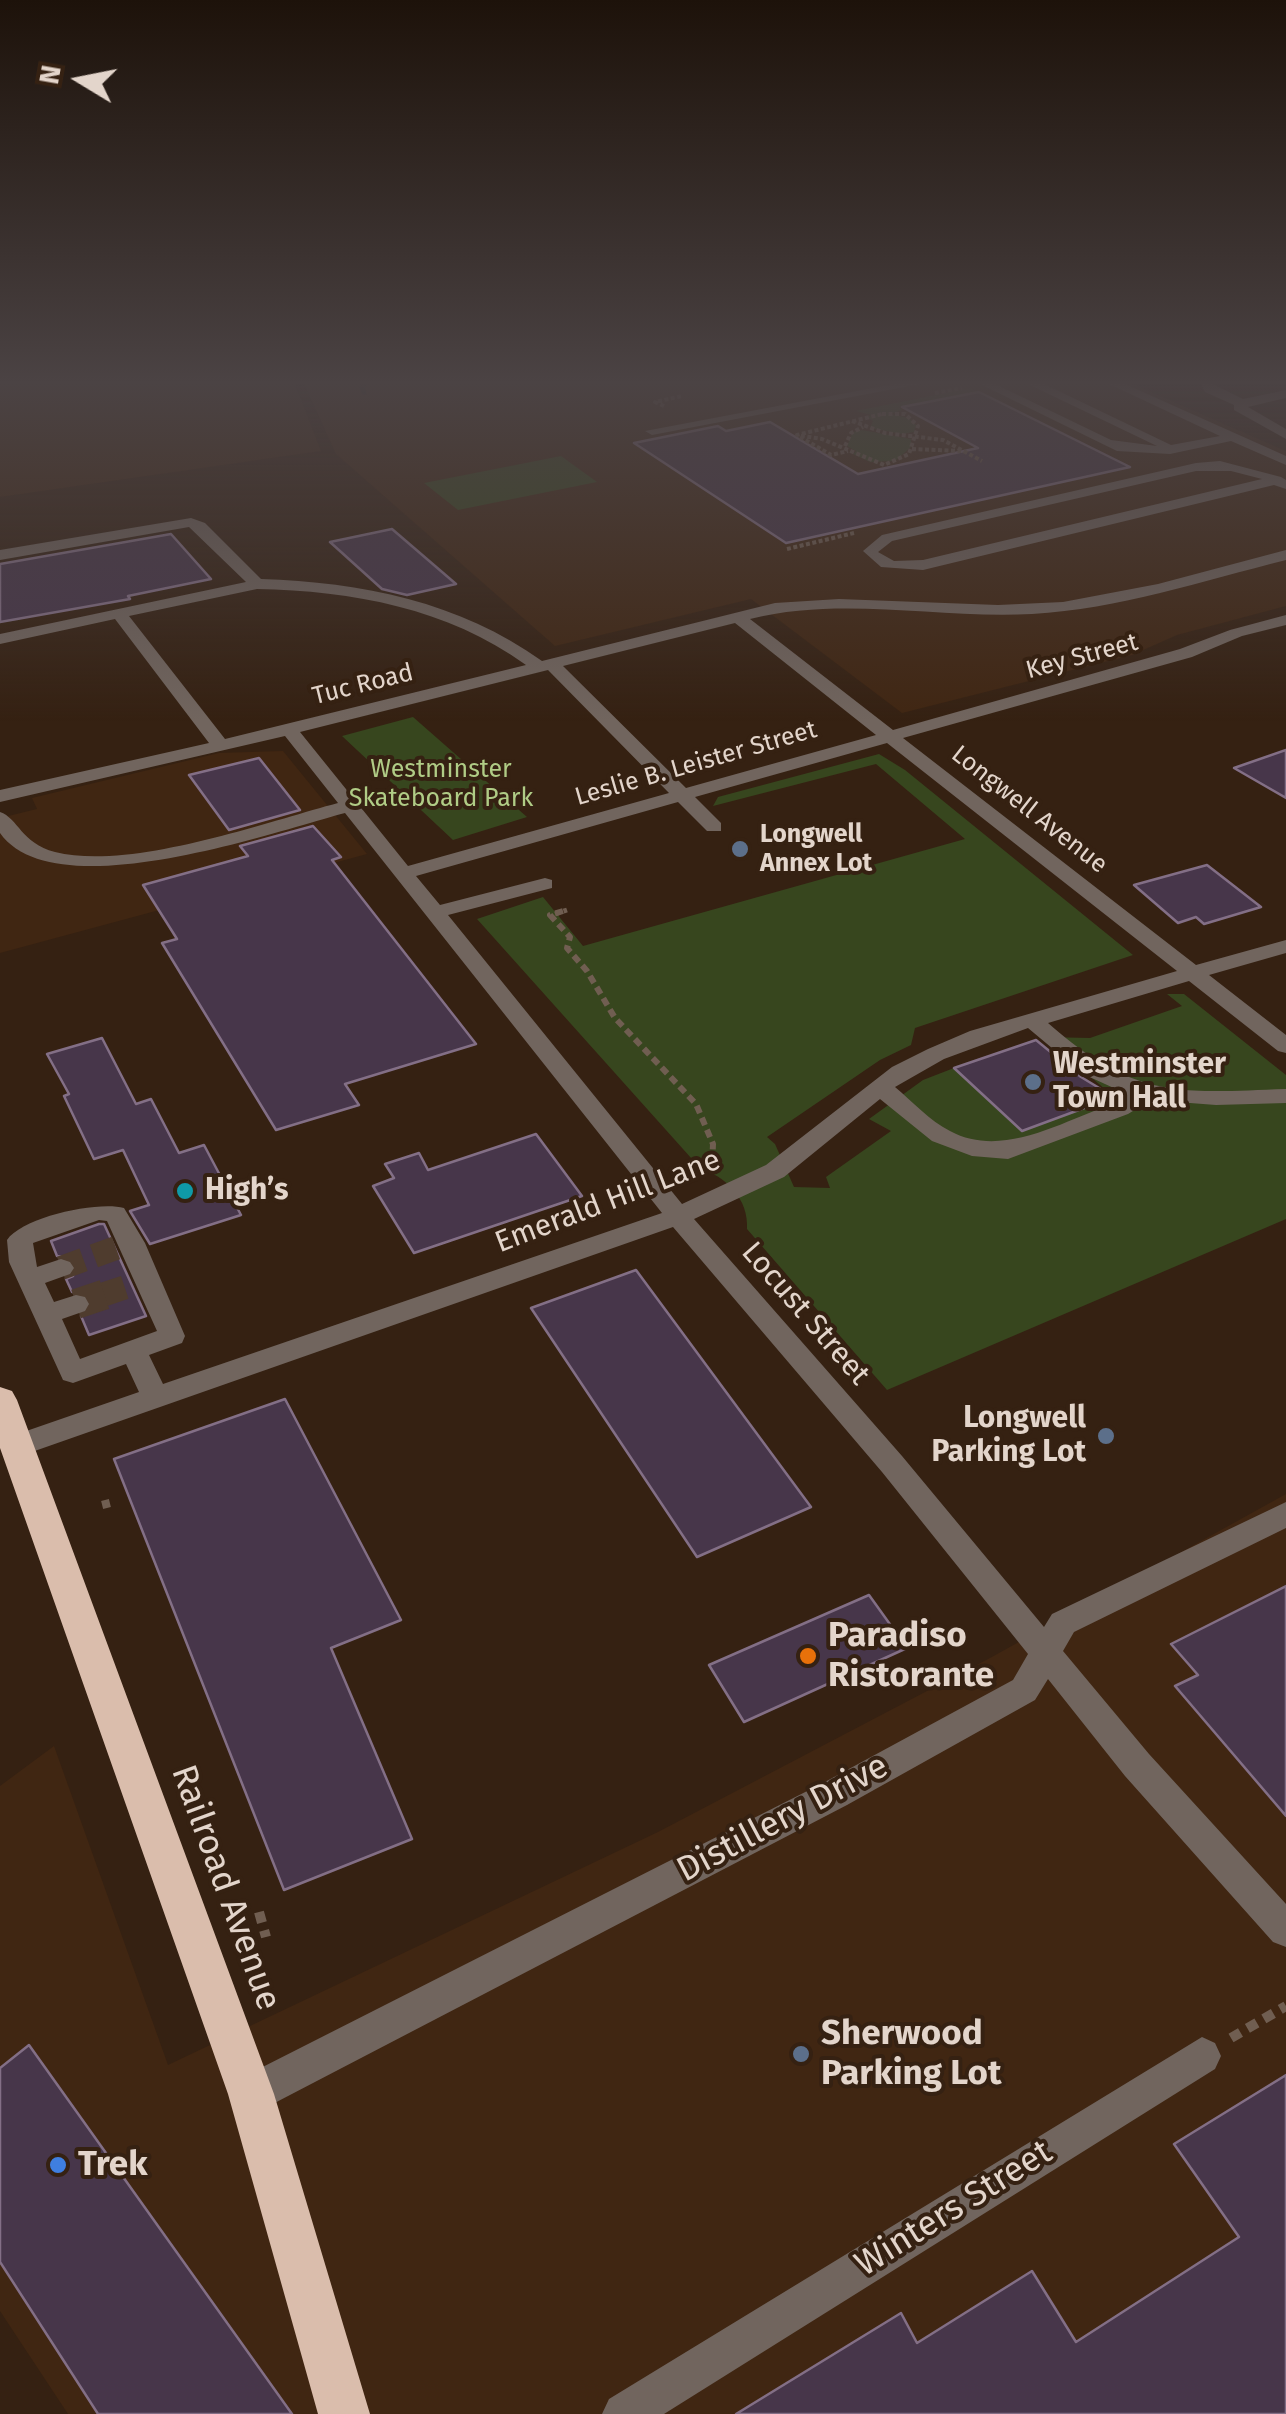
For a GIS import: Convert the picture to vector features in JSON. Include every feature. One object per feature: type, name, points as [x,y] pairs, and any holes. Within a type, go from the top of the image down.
[{"type":"highway","name":"Railroad Avenue","points":[[0,1400],[251,2094],[344,2414]]},
{"type":"street","points":[[1064,497],[887,538],[870,551],[874,559],[892,566],[924,565],[1217,497]]},
{"type":"street","points":[[964,520],[1007,545]]},
{"type":"street","points":[[0,555],[190,522],[200,526],[257,584]]},
{"type":"street","name":"Tuc Road","points":[[0,796],[289,730],[776,608],[841,602],[984,610],[1076,604],[1286,555]]},
{"type":"street","points":[[0,639],[257,584],[333,589],[458,620],[512,644],[544,664],[714,828]]},
{"type":"street","points":[[119,614],[220,745]]},
{"type":"street","name":"Longwell Avenue","points":[[738,617],[1286,1046]]},
{"type":"street","name":"Key Street","points":[[888,735],[1186,654],[1236,633],[1286,620]]},
{"type":"street","name":"Locust Street","points":[[289,730],[678,1216],[892,1464],[1137,1765],[1286,1930]]},
{"type":"street","name":"Leslie B. Leister Street","points":[[402,874],[888,735]]},
{"type":"street","points":[[0,818],[10,835],[33,852],[118,859],[185,848],[348,806]]},
{"type":"street","points":[[433,913],[545,884]]},
{"type":"street","name":"Emerald Hill Lane","points":[[19,1445],[678,1216],[775,1172],[900,1072],[978,1036],[1286,946]]},
{"type":"street","points":[[1033,1020],[1099,1074],[1149,1091],[1286,1096]]},
{"type":"street","points":[[880,1087],[940,1136],[972,1148],[1008,1151],[1120,1110],[1149,1091]]},
{"type":"street","points":[[99,1212],[115,1214],[140,1282],[172,1336],[72,1373],[46,1315],[17,1270],[20,1240],[28,1233],[99,1212]]},
{"type":"street","points":[[17,1270],[61,1268]]},
{"type":"street","points":[[46,1315],[76,1304]]},
{"type":"street","points":[[133,1351],[156,1397]]},
{"type":"street","name":"Distillery Drive","points":[[251,2094],[835,1794],[1024,1690],[1063,1623],[1286,1514]]},
{"type":"street","name":"Winters Street","points":[[624,2414],[1202,2056]]},
{"type":"path","points":[[568,910],[550,915],[570,937],[570,954],[584,966],[613,1016],[701,1110],[714,1142],[714,1165],[708,1179]]},
{"type":"path","points":[[259,1912],[266,1937]]},
{"type":"path","points":[[1202,2056],[1286,2006]]},
{"type":"shaded area","points":[[385,497],[1286,497],[1286,606],[1177,635],[1132,655],[902,713],[751,599],[555,646]]},
{"type":"shaded area","points":[[283,751],[367,854],[0,953],[0,818],[37,809],[32,798],[219,753]]},
{"type":"shaded area","points":[[1286,1494],[1286,2414],[68,2414],[0,2311],[0,1786],[54,1746],[168,2065],[658,1832],[990,1658]]},
{"type":"green space","points":[[441,497],[524,497],[458,510]]},
{"type":"green space","name":"Westminster Skateboard Park","points":[[413,717],[527,817],[453,840],[342,736]]},
{"type":"green space","points":[[879,754],[905,770],[1133,955],[915,1028],[911,1045],[880,1060],[767,1137],[775,1144],[794,1187],[830,1188],[826,1177],[891,1131],[869,1119],[923,1080],[954,1068],[1113,1096],[1044,1037],[1090,1038],[1182,1006],[1167,994],[1184,994],[1286,1075],[1286,1219],[887,1390],[747,1229],[744,1208],[734,1191],[719,1177],[700,1168],[477,919],[543,897],[583,946],[965,839],[876,764],[713,806],[718,797]]},
{"type":"building","points":[[716,497],[996,497],[786,543]]},
{"type":"building","points":[[392,529],[456,584],[407,595],[382,589],[330,542]]},
{"type":"building","points":[[171,534],[211,579],[128,596],[130,599],[0,622],[0,564]]},
{"type":"building","points":[[1286,750],[1286,798],[1234,768]]},
{"type":"building","points":[[259,758],[300,810],[229,830],[189,775]]},
{"type":"building","points":[[313,826],[341,857],[332,860],[476,1044],[345,1084],[359,1105],[276,1130],[162,943],[177,939],[143,885],[248,856],[240,846]]},
{"type":"building","points":[[1207,865],[1261,907],[1204,924],[1196,917],[1178,923],[1134,885]]},
{"type":"building","points":[[102,1038],[136,1104],[151,1099],[179,1153],[204,1145],[241,1215],[150,1244],[130,1211],[149,1205],[123,1150],[94,1159],[64,1096],[69,1094],[47,1054]]},
{"type":"building","name":"Westminster Town Hall","points":[[1036,1040],[1081,1077],[1114,1097],[1022,1131],[954,1068]]},
{"type":"building","points":[[536,1134],[582,1196],[414,1253],[373,1186],[394,1178],[385,1164],[419,1153],[428,1170]]},
{"type":"building","points":[[104,1224],[146,1316],[89,1335],[81,1316],[88,1313],[92,1302],[86,1293],[72,1292],[66,1279],[73,1276],[77,1266],[71,1258],[57,1256],[51,1241]]},
{"type":"building","points":[[636,1270],[811,1507],[697,1557],[531,1308]]},
{"type":"building","points":[[285,1399],[401,1620],[331,1648],[412,1839],[284,1890],[114,1459]]},
{"type":"building","points":[[1286,1586],[1286,1816],[1175,1686],[1198,1675],[1171,1644]]},
{"type":"building","name":"Paradiso Ristorante","points":[[869,1595],[907,1648],[744,1722],[709,1665]]},
{"type":"building","name":"Trek","points":[[29,2045],[292,2414],[98,2414],[0,2262],[0,2068]]},
{"type":"building","points":[[1286,2075],[1286,2414],[736,2414],[901,2313],[917,2343],[1032,2271],[1076,2342],[1239,2237],[1174,2144]]},
{"type":"tunnel","points":[[61,1268],[116,1248]]},
{"type":"tunnel","points":[[102,1295],[132,1285]]},
{"type":"tunnel","points":[[76,1304],[109,1293]]},
{"type":"place","name":"Longwell Annex Lot","points":[[740,849]]},
{"type":"place","name":"Westminster Town Hall","points":[[1033,1082]]},
{"type":"place","name":"High’s","points":[[185,1191]]},
{"type":"place","name":"Longwell Parking Lot","points":[[1106,1436]]},
{"type":"place","name":"Paradiso Ristorante","points":[[808,1656]]},
{"type":"place","name":"Sherwood Parking Lot","points":[[801,2054]]},
{"type":"place","name":"Trek","points":[[58,2165]]}]
